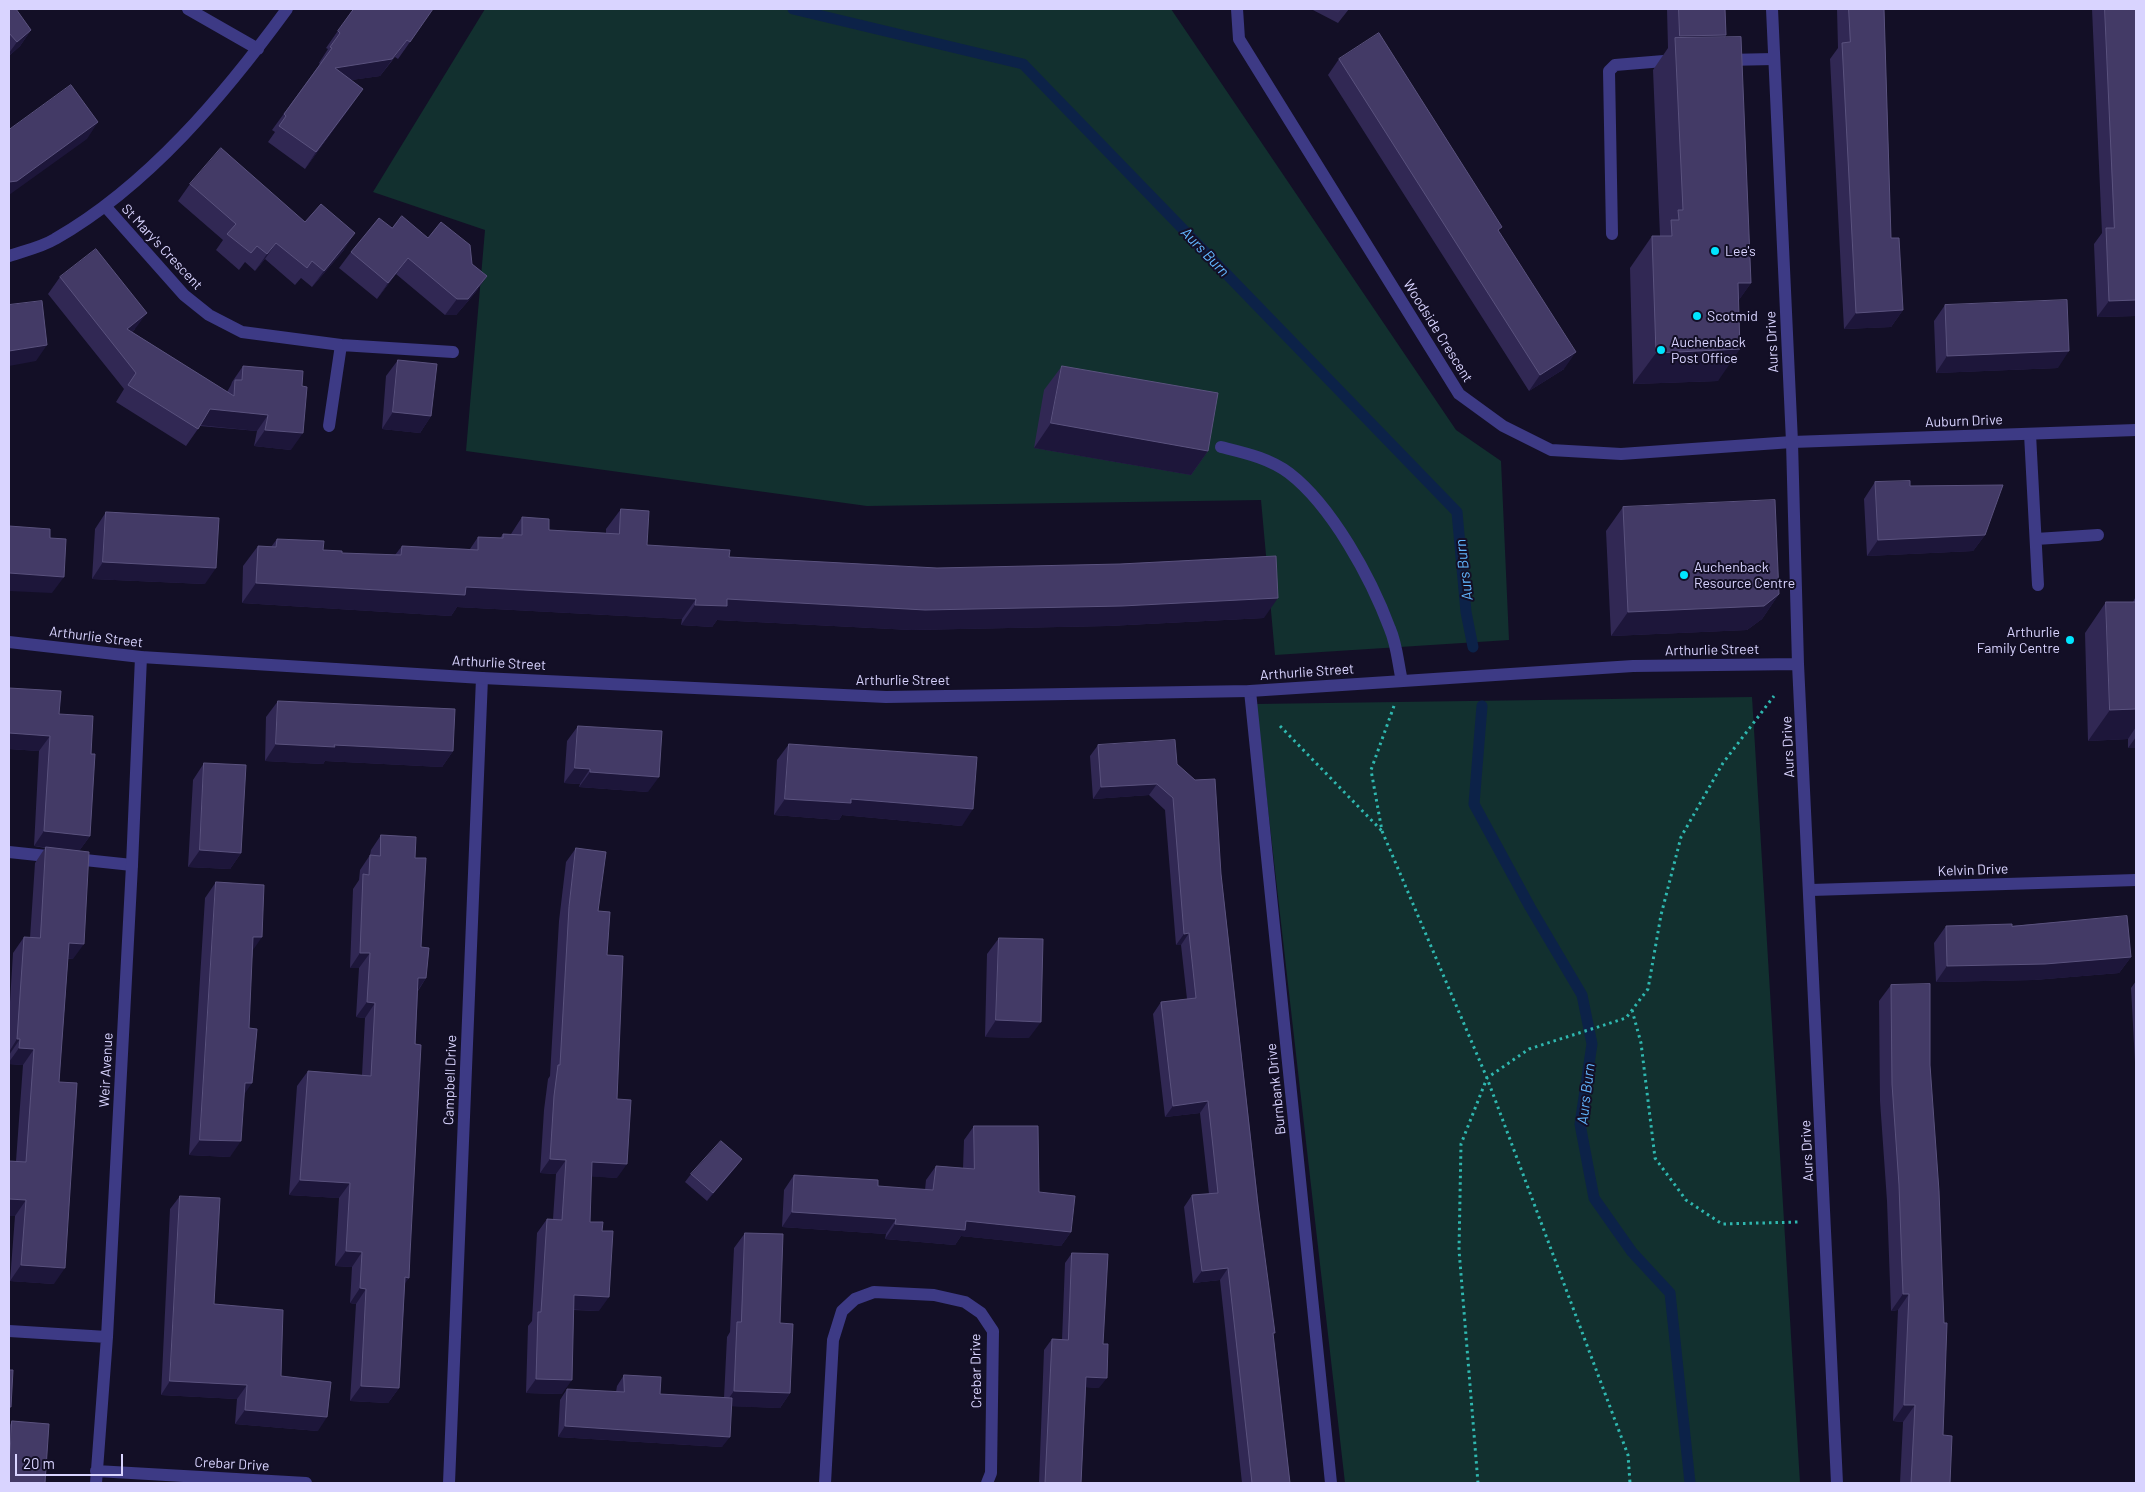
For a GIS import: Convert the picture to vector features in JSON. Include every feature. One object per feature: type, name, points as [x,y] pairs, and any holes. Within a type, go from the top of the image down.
[{"type":"street","points":[[188,9],[258,49]]},
{"type":"street","name":"St Mary's Crescent","points":[[9,256],[54,240],[104,206],[157,162],[258,49],[287,9]]},
{"type":"street","name":"Woodside Crescent","points":[[1237,9],[1239,39],[1459,394],[1503,426],[1551,450],[1621,454],[1792,442]]},
{"type":"street","name":"Aurs Drive","points":[[1772,9],[1792,442],[1798,664],[1810,890],[1836,1483]]},
{"type":"street","points":[[1708,60],[1774,59]]},
{"type":"street","points":[[1612,234],[1609,71],[1615,65],[1689,60]]},
{"type":"street","name":"St Mary's Crescent","points":[[104,206],[184,295],[209,315],[242,332],[341,345],[453,352]]},
{"type":"street","points":[[329,426],[341,345]]},
{"type":"street","name":"Auburn Drive","points":[[1792,442],[2136,430]]},
{"type":"street","points":[[2030,434],[2038,585]]},
{"type":"street","points":[[1221,447],[1260,457],[1288,472],[1318,500],[1340,529],[1375,594],[1391,630],[1402,681]]},
{"type":"street","points":[[2036,539],[2098,535]]},
{"type":"street","name":"Arthurlie Street","points":[[9,642],[141,657],[482,678],[886,697],[1250,691],[1633,666],[1798,664]]},
{"type":"street","name":"Weir Avenue","points":[[96,1477],[107,1337],[141,657]]},
{"type":"street","name":"Campbell Drive","points":[[449,1483],[482,678]]},
{"type":"street","name":"Burnbank Drive","points":[[1250,691],[1331,1483]]},
{"type":"street","points":[[9,852],[132,865]]},
{"type":"street","name":"Kelvin Drive","points":[[1810,890],[2136,880]]},
{"type":"street","name":"Crebar Drive","points":[[825,1483],[833,1340],[842,1311],[855,1298],[874,1292],[934,1295],[966,1302],[981,1313],[992,1331],[991,1473],[987,1483]]},
{"type":"street","points":[[9,1331],[107,1337]]},
{"type":"street","name":"Crebar Drive","points":[[96,1477],[306,1483]]},
{"type":"path","points":[[1478,1483],[1459,1250],[1461,1144],[1487,1078],[1529,1049],[1626,1018],[1648,989],[1661,915],[1681,837],[1723,763],[1798,664]]},
{"type":"path","points":[[1402,681],[1371,770],[1382,831],[1487,1078],[1628,1455],[1630,1483]]},
{"type":"path","points":[[1250,691],[1287,734],[1382,831]]},
{"type":"path","points":[[1632,1010],[1641,1044],[1655,1158],[1686,1200],[1722,1224],[1825,1221]]},
{"type":"green space","points":[[485,9],[1171,9],[1456,430],[1501,461],[1509,640],[1275,655],[1261,500],[867,506],[466,451],[485,230],[373,192]]},
{"type":"green space","points":[[1752,697],[1800,1483],[1345,1483],[1256,704]]},
{"type":"building","points":[[9,9],[16,9],[31,30],[17,42],[9,33]]},
{"type":"building","points":[[354,9],[433,9],[410,42],[407,40],[392,59],[335,68],[363,89],[316,152],[279,126],[286,116],[284,114],[332,48],[330,47],[340,33],[338,31]]},
{"type":"building","points":[[1679,9],[1725,9],[1726,35],[1680,36]]},
{"type":"building","points":[[1849,9],[1884,9],[1891,238],[1899,238],[1903,310],[1856,313],[1842,43],[1850,42]]},
{"type":"building","points":[[2105,9],[2136,9],[2136,300],[2109,301],[2106,228],[2114,228]]},
{"type":"building","points":[[1379,33],[1502,227],[1498,230],[1576,352],[1540,375],[1339,59]]},
{"type":"building","points":[[1741,37],[1751,283],[1738,283],[1740,349],[1656,353],[1652,236],[1672,236],[1671,220],[1679,220],[1678,210],[1683,210],[1675,38]]},
{"type":"building","points":[[71,85],[98,122],[17,181],[9,182],[9,130]]},
{"type":"building","points":[[221,148],[305,222],[321,204],[355,233],[324,271],[312,261],[307,268],[276,243],[267,254],[257,246],[251,253],[227,234],[236,224],[190,184]]},
{"type":"building","points":[[402,216],[428,238],[441,222],[470,245],[472,264],[487,276],[468,299],[457,299],[408,258],[388,283],[351,252],[379,218],[392,228]]},
{"type":"building","points":[[96,249],[147,313],[127,329],[234,396],[235,380],[242,380],[243,366],[303,371],[302,386],[307,387],[303,433],[265,430],[268,415],[210,409],[198,429],[128,385],[136,373],[60,277]]},
{"type":"building","points":[[2067,300],[2069,351],[1947,356],[1945,305]]},
{"type":"building","points":[[42,301],[47,345],[9,351],[9,305]]},
{"type":"building","points":[[398,360],[437,364],[431,416],[393,412]]},
{"type":"building","points":[[1062,366],[1218,393],[1208,451],[1051,423]]},
{"type":"building","points":[[1910,481],[1910,486],[2003,485],[1985,535],[1878,540],[1875,482]]},
{"type":"building","name":"Auchenback Resource Centre","points":[[1775,500],[1779,594],[1764,606],[1628,612],[1623,507]]},
{"type":"building","points":[[621,509],[649,511],[647,545],[730,550],[729,557],[937,568],[1120,564],[1276,556],[1278,598],[1122,606],[925,610],[727,599],[727,606],[695,605],[696,599],[466,587],[465,595],[256,583],[258,546],[276,547],[277,539],[324,541],[323,550],[342,551],[342,553],[401,555],[402,546],[478,550],[478,537],[503,538],[503,534],[522,535],[522,517],[549,519],[549,530],[619,534]]},
{"type":"building","points":[[106,512],[219,518],[216,568],[103,562]]},
{"type":"building","points":[[9,526],[50,529],[50,538],[66,539],[64,577],[9,573]]},
{"type":"building","points":[[2106,602],[2136,602],[2136,709],[2110,710]]},
{"type":"building","points":[[9,688],[61,691],[59,714],[93,716],[91,754],[95,754],[90,836],[44,831],[50,736],[9,733]]},
{"type":"building","points":[[278,701],[455,709],[453,751],[276,744]]},
{"type":"building","points":[[578,726],[662,731],[659,777],[590,772],[590,769],[575,768]]},
{"type":"building","points":[[1175,740],[1177,764],[1195,780],[1215,779],[1221,874],[1258,1205],[1275,1333],[1273,1333],[1290,1483],[1252,1483],[1228,1268],[1202,1271],[1192,1195],[1218,1193],[1208,1101],[1173,1106],[1161,1002],[1196,998],[1189,933],[1184,934],[1173,798],[1157,784],[1101,787],[1098,745]]},
{"type":"building","points":[[789,744],[977,757],[973,809],[851,799],[851,803],[785,799]]},
{"type":"building","points":[[204,763],[246,765],[241,853],[200,850]]},
{"type":"building","points":[[381,835],[416,837],[415,858],[426,858],[421,947],[429,948],[426,978],[418,978],[415,1044],[421,1045],[409,1278],[405,1277],[399,1388],[361,1386],[366,1289],[360,1288],[362,1252],[346,1251],[350,1183],[300,1180],[308,1071],[371,1076],[375,1003],[367,1002],[370,953],[360,953],[363,874],[369,875],[370,855],[380,856]]},
{"type":"building","points":[[46,847],[89,852],[84,944],[69,943],[59,1082],[77,1083],[65,1268],[21,1265],[26,1200],[9,1199],[9,1161],[26,1162],[34,1049],[19,1048],[20,1039],[17,1039],[24,937],[40,938]]},
{"type":"building","points":[[576,848],[606,852],[598,911],[610,912],[607,955],[623,956],[617,1099],[631,1100],[627,1164],[592,1162],[590,1222],[603,1222],[602,1231],[613,1231],[609,1297],[574,1295],[572,1380],[536,1379],[538,1312],[541,1312],[547,1219],[562,1220],[566,1160],[550,1159],[554,1096],[558,1065],[560,1065],[569,907]]},
{"type":"building","points":[[216,882],[264,885],[262,937],[253,937],[249,1028],[257,1029],[252,1083],[245,1083],[241,1141],[200,1140]]},
{"type":"building","points":[[2127,916],[2131,957],[2045,964],[1947,966],[1946,926],[2012,924],[2012,926]]},
{"type":"building","points":[[999,938],[1043,939],[1041,1022],[996,1020]]},
{"type":"building","points":[[1930,984],[1930,1065],[1939,1191],[1944,1323],[1947,1323],[1943,1435],[1952,1436],[1950,1483],[1911,1483],[1915,1405],[1904,1405],[1909,1294],[1903,1294],[1899,1185],[1892,1084],[1891,985]]},
{"type":"building","points":[[974,1126],[1038,1126],[1039,1192],[1075,1196],[1071,1232],[966,1221],[965,1230],[895,1224],[896,1219],[792,1212],[794,1175],[878,1180],[878,1186],[933,1190],[936,1166],[974,1169]]},
{"type":"building","points":[[721,1141],[742,1159],[713,1193],[691,1174]]},
{"type":"building","points":[[180,1196],[220,1198],[214,1304],[283,1310],[281,1376],[331,1382],[327,1417],[245,1410],[247,1385],[170,1381]]},
{"type":"building","points":[[745,1233],[783,1234],[780,1323],[793,1324],[790,1393],[734,1391],[737,1322],[741,1322]]},
{"type":"building","points":[[1072,1253],[1108,1254],[1103,1344],[1108,1344],[1107,1378],[1086,1377],[1081,1483],[1045,1483],[1052,1339],[1068,1340]]},
{"type":"building","points":[[9,1370],[13,1370],[11,1407],[9,1407]]},
{"type":"building","points":[[624,1375],[661,1377],[660,1394],[732,1398],[730,1437],[565,1426],[567,1389],[624,1392]]},
{"type":"building","points":[[12,1421],[49,1424],[45,1483],[9,1483]]},
{"type":"waterway","name":"Aurs Burn","points":[[793,9],[1023,64],[1457,512],[1466,612],[1473,647]]},
{"type":"waterway","name":"Aurs Burn","points":[[1482,706],[1474,804],[1530,907],[1582,995],[1592,1044],[1580,1124],[1594,1198],[1632,1252],[1670,1293],[1690,1483]]},
{"type":"place","name":"Lee's","points":[[1715,251]]},
{"type":"place","name":"Scotmid","points":[[1697,316]]},
{"type":"place","name":"Auchenback Post Office","points":[[1661,350]]},
{"type":"place","name":"Auchenback Resource Centre","points":[[1684,575]]},
{"type":"place","name":"Arthurlie Family Centre","points":[[2070,640]]}]
